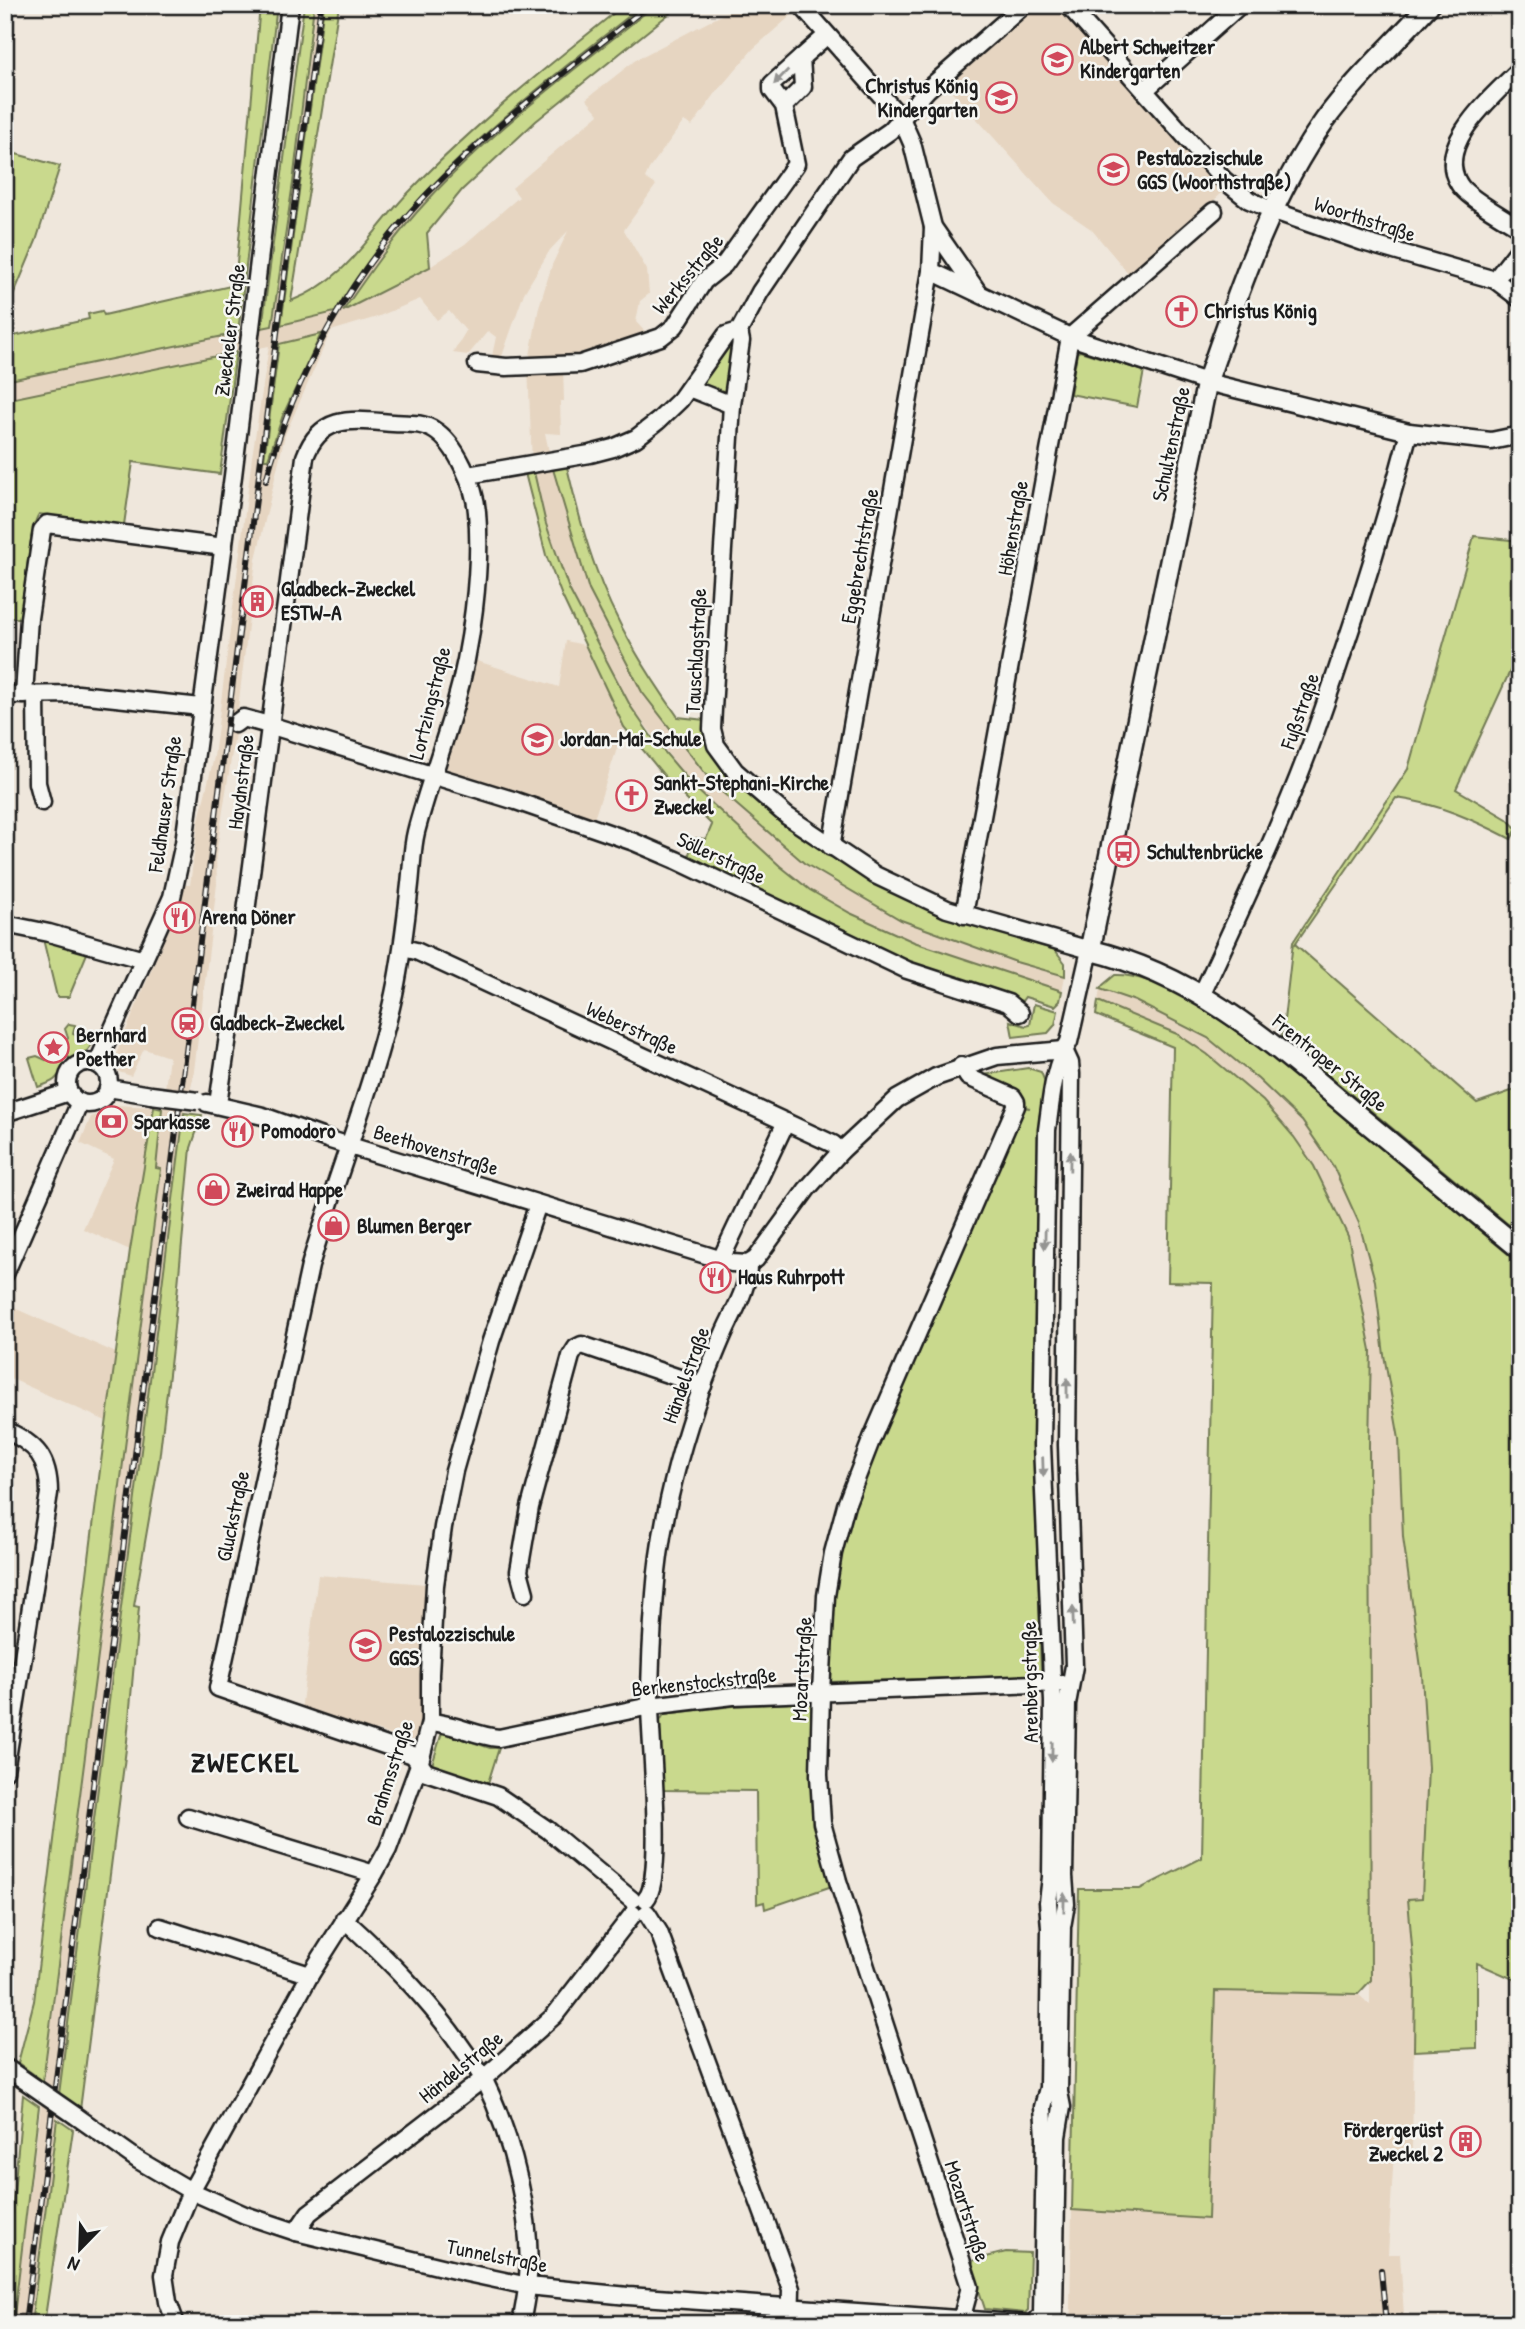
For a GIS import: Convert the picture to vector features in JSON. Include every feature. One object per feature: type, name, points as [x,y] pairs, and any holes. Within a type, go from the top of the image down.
[{"type":"main road","name":"Schultenstraße","points":[[1088,959],[1207,382],[1239,292],[1274,212],[1303,155],[1332,111],[1429,5]]},
{"type":"main road","name":"Frentroper Straße","points":[[1088,959],[1138,964],[1205,987],[1520,1249]]},
{"type":"street","name":"Zweckeler Straße","points":[[207,660],[224,547],[290,5]]},
{"type":"street","points":[[800,5],[901,118],[912,143],[933,227],[980,295]]},
{"type":"street","name":"Tauschlagstraße","points":[[1024,5],[928,89],[890,131],[850,158],[760,292],[739,331],[741,341],[732,404],[713,737],[725,759],[755,790],[787,817],[875,875],[921,898],[964,915],[1088,959]]},
{"type":"street","name":"Woorthstraße","points":[[1068,5],[1224,180],[1249,200],[1274,212],[1363,242],[1495,280],[1520,299]]},
{"type":"street","points":[[1144,90],[1240,5]]},
{"type":"street","name":"Werksstraße","points":[[477,364],[506,367],[580,363],[661,337],[675,326],[704,281],[724,265],[796,164],[784,106],[772,90],[772,84],[826,36]]},
{"type":"street","points":[[784,106],[803,88],[801,58]]},
{"type":"street","points":[[1520,69],[1465,126],[1454,153],[1453,170],[1459,186],[1520,229]]},
{"type":"street","points":[[1070,337],[1214,211]]},
{"type":"street","name":"Eggebrechtstraße","points":[[831,847],[931,271],[933,227]]},
{"type":"street","points":[[1495,280],[1520,248]]},
{"type":"street","points":[[931,271],[1070,337],[1207,382],[1409,432],[1491,441],[1520,435]]},
{"type":"street","name":"Tauschlagstraße","points":[[468,475],[567,458],[612,448],[636,438],[658,421],[689,388],[726,335],[739,331]]},
{"type":"street","name":"Höhenstraße","points":[[964,915],[1070,337]]},
{"type":"street","points":[[689,388],[732,404]]},
{"type":"street","name":"Lortzingstraße","points":[[303,465],[308,449],[319,434],[335,423],[349,420],[423,425],[435,430],[468,475],[477,510],[477,559],[470,628],[456,702],[415,835],[403,948],[382,1042],[348,1144]]},
{"type":"street","name":"Fußstraße","points":[[1205,987],[1272,842],[1314,736],[1387,514],[1409,432]]},
{"type":"street","name":"Haydnstraße","points":[[218,1104],[243,935],[303,465]]},
{"type":"street","points":[[42,802],[37,783],[30,695],[35,574],[42,530],[47,524],[224,547]]},
{"type":"street","name":"Feldhauser Straße","points":[[97,1064],[172,897],[184,843],[207,660]]},
{"type":"street","points":[[5,695],[78,694],[201,707]]},
{"type":"street","name":"Söllerstraße","points":[[235,724],[243,718],[269,725],[634,842],[687,864],[907,970],[1008,1003],[1020,1013]]},
{"type":"street","points":[[5,925],[48,933],[144,960]]},
{"type":"street","name":"Weberstraße","points":[[403,948],[416,951],[786,1122],[833,1144],[841,1151]]},
{"type":"street","name":"Arenbergstraße","points":[[1045,2320],[1045,2137],[1042,2107],[1048,2088],[1052,1683],[1042,1445],[1047,1130],[1063,1050],[1069,1042],[1088,959]]},
{"type":"street","name":"Arenbergstraße","points":[[1045,2320],[1057,2137],[1062,2107],[1059,2092],[1062,1927],[1066,1904],[1063,1876],[1066,1716],[1074,1666],[1066,1445],[1071,1074],[1070,1063],[1063,1050]]},
{"type":"street","name":"Händelstraße","points":[[296,2232],[309,2213],[483,2078],[554,2016],[650,1895],[654,1882],[655,1855],[650,1706],[651,1642],[662,1533],[672,1486],[703,1386],[748,1279],[748,1264],[757,1259],[807,1189],[841,1151],[897,1099],[923,1083],[961,1066],[997,1056],[1063,1050]]},
{"type":"street","points":[[5,1112],[75,1097],[96,1102],[108,1088],[107,1075],[97,1064],[84,1063],[72,1069],[68,1079],[75,1097],[5,1274]]},
{"type":"street","name":"Mozartstraße","points":[[961,1066],[968,1077],[1013,1097],[1016,1106],[888,1400],[846,1505],[833,1553],[826,1596],[819,1775],[822,1823],[838,1881],[970,2287],[961,2321]]},
{"type":"street","name":"Beethovenstraße","points":[[108,1088],[218,1104],[538,1204],[721,1259],[748,1264]]},
{"type":"street","points":[[721,1259],[786,1122]]},
{"type":"street","name":"Gluckstraße","points":[[348,1144],[310,1266],[218,1688],[413,1755],[420,1762]]},
{"type":"street","name":"Brahmsstraße","points":[[176,2324],[168,2302],[164,2275],[170,2242],[191,2191],[310,1975],[388,1849],[420,1762],[430,1722],[435,1586],[454,1471],[491,1341],[538,1204]]},
{"type":"street","points":[[526,1592],[519,1571],[530,1507],[554,1413],[576,1348],[582,1345],[703,1386]]},
{"type":"street","points":[[5,1430],[24,1440],[39,1454],[47,1467],[49,1493],[5,1771]]},
{"type":"street","name":"Berkenstockstraße","points":[[430,1722],[440,1722],[486,1737],[499,1738],[650,1706],[733,1696],[1071,1684]]},
{"type":"street","points":[[420,1762],[426,1772],[498,1796],[548,1830],[639,1907],[659,1932],[791,2288],[791,2316]]},
{"type":"street","points":[[188,1817],[374,1874]]},
{"type":"street","points":[[345,1919],[390,1961],[427,2002],[483,2078],[502,2125],[519,2182],[528,2241],[527,2286],[521,2324]]},
{"type":"street","points":[[160,1927],[310,1975]]},
{"type":"street","name":"Tunnelstraße","points":[[5,2067],[138,2160],[191,2191],[245,2215],[296,2232],[527,2286],[791,2316],[961,2321],[1045,2320]]},
{"type":"shaded area","points":[[314,5],[324,5],[282,324],[335,311],[366,262],[402,216],[447,169],[520,103],[643,5],[655,5],[527,108],[428,200],[374,266],[373,297],[430,267],[465,244],[519,197],[512,188],[599,114],[586,99],[637,59],[741,5],[803,5],[753,49],[692,126],[684,121],[649,169],[645,178],[656,185],[624,230],[647,270],[649,294],[640,301],[636,322],[651,338],[563,365],[561,434],[545,433],[551,461],[589,590],[642,692],[901,920],[1016,962],[1065,976],[1062,991],[988,968],[914,942],[850,913],[810,890],[757,847],[695,788],[631,707],[569,589],[546,524],[532,464],[528,366],[539,307],[552,265],[568,231],[550,250],[524,293],[500,362],[491,361],[496,337],[488,331],[468,355],[453,353],[466,331],[449,311],[437,320],[420,299],[377,317],[331,331],[285,435],[256,559],[235,734],[216,855],[217,884],[193,1079],[184,1113],[31,2324],[13,2324],[161,1169],[155,1168],[169,1057],[144,1049],[131,1076],[119,1072],[114,1059],[177,909],[184,885],[190,885],[198,824],[214,757],[252,457],[269,346],[5,400],[5,381],[272,326],[293,183]],"holes":[[[320,334],[283,415],[279,344]]]},
{"type":"shaded area","name":"Pestalozzischule GGS (Woorthstraße)","points":[[1037,5],[1055,5],[1222,189],[1221,194],[1129,274],[1091,229],[1053,203],[947,86]]},
{"type":"shaded area","name":"Jordan-Mai-Schule","points":[[566,641],[584,645],[624,727],[594,819],[448,770],[446,766],[465,707],[474,660],[559,687]]},
{"type":"shaded area","points":[[1100,989],[1135,1001],[1208,1038],[1258,1079],[1302,1121],[1333,1166],[1359,1223],[1375,1281],[1384,1355],[1399,1439],[1403,1537],[1422,1675],[1428,1768],[1422,1899],[1408,1899],[1415,1982],[1412,2149],[1394,2151],[1388,2254],[1400,2254],[1404,2316],[1414,2317],[1413,2324],[1076,2324],[1070,2308],[1072,2210],[1208,2219],[1215,1990],[1358,1994],[1370,2005],[1371,1350],[1348,1236],[1314,1166],[1294,1137],[1263,1101],[1207,1054],[1177,1035],[1098,1001]]},
{"type":"shaded area","points":[[114,1105],[154,1107],[130,1250],[83,1229],[114,1159],[80,1143],[91,1117]]},
{"type":"shaded area","points":[[5,1304],[116,1353],[106,1421],[5,1376]]},
{"type":"shaded area","name":"Pestalozzischule GGS","points":[[318,1575],[426,1584],[420,1729],[418,1736],[410,1742],[376,1730],[373,1735],[301,1711]]},
{"type":"green space","points":[[260,5],[277,5],[238,333],[5,381],[5,338],[89,319],[88,314],[102,311],[104,315],[235,285]]},
{"type":"green space","points":[[304,5],[314,5],[293,183],[272,326],[262,328]]},
{"type":"green space","points":[[324,5],[339,5],[291,301],[312,291],[344,267],[410,191],[514,95],[624,5],[643,5],[515,108],[435,182],[365,266],[335,312],[281,325]]},
{"type":"green space","points":[[655,5],[680,5],[536,121],[462,190],[427,233],[430,267],[343,311],[405,226],[453,174],[538,99]]},
{"type":"green space","points":[[5,151],[60,166],[5,325]]},
{"type":"green space","points":[[321,334],[283,415],[268,459],[264,459],[279,344]]},
{"type":"green space","points":[[733,339],[728,395],[701,388],[700,381],[729,340]]},
{"type":"green space","points":[[1080,351],[1144,371],[1137,407],[1070,394],[1077,353]]},
{"type":"green space","points":[[236,352],[220,474],[133,462],[124,525],[39,514],[32,534],[22,618],[5,618],[5,400]]},
{"type":"green space","points":[[567,467],[595,566],[611,606],[631,644],[678,717],[705,720],[740,783],[963,921],[1055,950],[1065,963],[1065,976],[1016,962],[901,920],[804,863],[714,785],[642,692],[589,590],[553,469]]},
{"type":"green space","points":[[534,472],[546,524],[569,589],[631,707],[651,736],[695,788],[810,890],[850,913],[914,942],[1062,991],[1060,1001],[1055,1006],[1025,997],[1022,1001],[922,970],[688,856],[696,838],[706,839],[712,825],[671,784],[624,727],[562,596],[546,555],[525,473]]},
{"type":"green space","points":[[1474,536],[1520,541],[1520,658],[1516,658],[1456,789],[1507,819],[1517,829],[1511,839],[1455,813],[1396,798],[1295,944],[1477,1103],[1520,1088],[1520,1234],[1282,1037],[1293,942],[1408,769]]},
{"type":"green space","points":[[43,939],[88,951],[69,997],[57,997]]},
{"type":"green space","points":[[1115,975],[1133,977],[1174,992],[1252,1042],[1520,1264],[1520,1982],[1477,1963],[1477,2048],[1414,2051],[1415,1982],[1408,1899],[1422,1898],[1428,1768],[1422,1675],[1403,1537],[1399,1439],[1384,1355],[1375,1281],[1359,1223],[1333,1166],[1302,1121],[1258,1079],[1208,1038],[1135,1001],[1100,989]]},
{"type":"green space","points":[[1098,1001],[1177,1034],[1207,1054],[1263,1101],[1294,1137],[1314,1166],[1348,1236],[1371,1350],[1371,1980],[1358,1994],[1215,1991],[1208,2219],[1072,2210],[1079,1889],[1140,1889],[1202,1858],[1213,1283],[1168,1282],[1173,1047],[1096,1015]]},
{"type":"green space","points":[[1034,1004],[1058,1011],[1055,1025],[1048,1033],[1013,1037],[1010,1021],[1030,1025]]},
{"type":"green space","points":[[69,1024],[75,1025],[73,1034],[93,1043],[87,1051],[70,1060],[61,1049],[68,1038],[65,1029]]},
{"type":"green space","points":[[56,1053],[65,1065],[55,1079],[38,1087],[29,1058],[37,1056],[46,1060]]},
{"type":"green space","points":[[1028,1068],[1041,1072],[1046,1085],[1039,1118],[1035,1453],[1041,1675],[830,1682],[839,1554],[854,1505],[877,1441],[1020,1107],[1030,1108],[1021,1106],[976,1076]]},
{"type":"green space","points":[[154,1107],[162,1109],[156,1168],[161,1169],[43,2081],[18,2063],[34,2001],[101,1462],[130,1250]]},
{"type":"green space","points":[[184,1113],[202,1115],[191,1148],[159,1461],[134,1606],[139,1607],[127,1741],[80,2110],[59,2094]]},
{"type":"green space","points":[[812,1702],[811,1762],[816,1826],[832,1886],[765,1909],[764,1902],[757,1904],[756,1791],[663,1790],[660,1721],[664,1714],[733,1706]]},
{"type":"green space","points":[[442,1732],[490,1748],[499,1748],[488,1783],[432,1765]]},
{"type":"green space","points":[[23,2095],[39,2106],[13,2324],[5,2324],[5,2290]]},
{"type":"green space","points":[[57,2119],[73,2130],[44,2324],[31,2324]]},
{"type":"green space","points":[[1006,2252],[1030,2253],[1028,2310],[1025,2313],[985,2309],[971,2266],[974,2260]]},
{"type":"railway","points":[[25,2324],[278,325],[321,5]]},
{"type":"railway","points":[[266,481],[292,403],[309,365],[328,328],[373,258],[426,195],[479,144],[534,96],[649,5]]},
{"type":"railway","points":[[1381,2270],[1386,2324]]},
{"type":"place","name":"Albert Schweitzer Kindergarten","points":[[1057,59]]},
{"type":"place","name":"Christus König Kindergarten","points":[[1001,98]]},
{"type":"place","name":"Pestalozzischule GGS (Woorthstraße)","points":[[1114,170]]},
{"type":"place","name":"Christus König","points":[[1181,311]]},
{"type":"place","name":"Gladbeck-Zweckel ESTW-A","points":[[258,601]]},
{"type":"place","name":"Jordan-Mai-Schule","points":[[537,739]]},
{"type":"place","name":"Sankt-Stephani-Kirche Zweckel","points":[[631,795]]},
{"type":"place","name":"Schultenbrücke","points":[[1124,852]]},
{"type":"place","name":"Arena Döner","points":[[179,917]]},
{"type":"place","name":"Gladbeck-Zweckel","points":[[187,1023]]},
{"type":"place","name":"Bernhard Poether","points":[[53,1047]]},
{"type":"place","name":"Sparkasse","points":[[111,1122]]},
{"type":"place","name":"Pomodoro","points":[[238,1131]]},
{"type":"place","name":"Zweirad Happe","points":[[213,1190]]},
{"type":"place","name":"Blumen Berger","points":[[334,1226]]},
{"type":"place","name":"Haus Ruhrpott","points":[[715,1277]]},
{"type":"place","name":"Pestalozzischule GGS","points":[[366,1646]]},
{"type":"place","name":"Fördergerüst Zweckel 2","points":[[1466,2142]]},
{"type":"district","name":"ZWECKEL","points":[[246,1762]]}]
